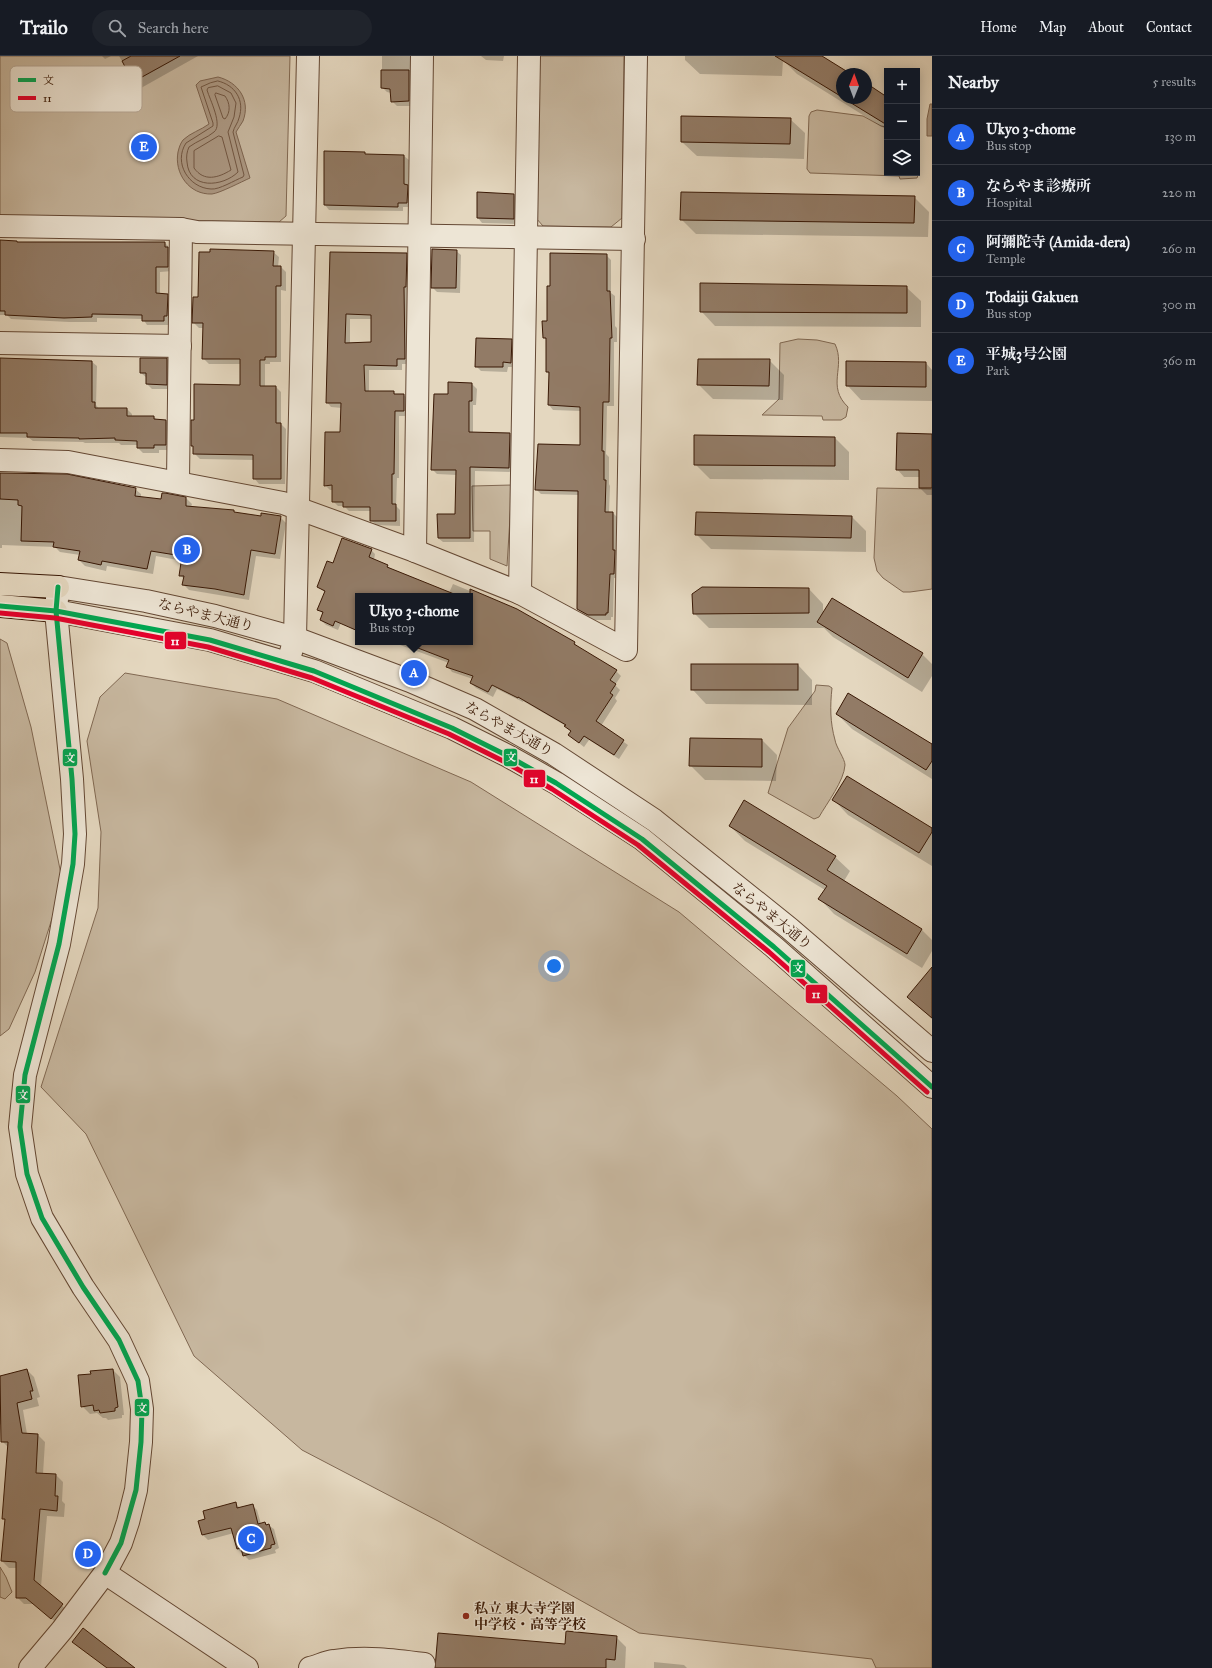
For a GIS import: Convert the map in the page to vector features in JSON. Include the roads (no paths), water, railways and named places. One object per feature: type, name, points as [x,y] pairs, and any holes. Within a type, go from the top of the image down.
[{"type":"main road","name":"ならやま大通り","points":[[0,584],[58,587]]},
{"type":"main road","name":"ならやま大通り","points":[[0,606],[56,611]]},
{"type":"street","points":[[287,662],[295,638],[308,56]]},
{"type":"street","points":[[415,551],[422,56]]},
{"type":"street","points":[[520,593],[529,56]]},
{"type":"street","points":[[0,460],[68,462],[269,500],[298,508],[415,551],[520,593],[626,650],[636,56]]},
{"type":"street","points":[[0,226],[181,229],[198,232],[634,239]]},
{"type":"street","points":[[178,482],[181,229]]},
{"type":"street","points":[[0,343],[180,346]]},
{"type":"street","points":[[30,1668],[62,1630],[105,1573],[121,1543],[136,1490],[141,1442],[142,1409],[138,1381],[130,1361],[119,1340],[83,1287],[42,1218],[27,1174],[20,1127],[25,1075],[58,944],[73,864],[75,834],[72,779],[56,611],[58,587]]},
{"type":"street","name":"ならやま大通り","points":[[58,587],[146,601],[216,616],[295,638],[410,681],[474,709],[554,754],[654,820],[789,928],[932,1051]]},
{"type":"street","name":"ならやま大通り","points":[[56,611],[210,640],[287,662],[328,677],[452,728],[556,783],[642,839],[774,947],[932,1087]]},
{"type":"street","points":[[105,1573],[247,1668]]},
{"type":"street","points":[[310,1668],[333,1661],[358,1659],[389,1660],[424,1664]]},
{"type":"water","points":[[218,77],[225,79],[237,88],[244,99],[245,113],[243,121],[236,132],[250,178],[225,190],[212,194],[196,191],[190,187],[181,175],[177,160],[180,144],[183,140],[209,124],[196,85],[200,81]]},
{"type":"water","points":[[930,104],[932,104],[932,136],[927,136],[927,119]]},
{"type":"place","name":"平城3号公園","points":[[144,147]]},
{"type":"place","name":"ならやま診療所","points":[[187,550]]},
{"type":"place","name":"Ukyo 3-chome","points":[[414,673]]},
{"type":"place","name":"阿彌陀寺 (Amida-dera)","points":[[251,1539]]},
{"type":"place","name":"Todaiji Gakuen","points":[[88,1554]]},
{"type":"place","name":"私立 東大寺学園 中学校・高等学校","points":[[466,1616]]}]
